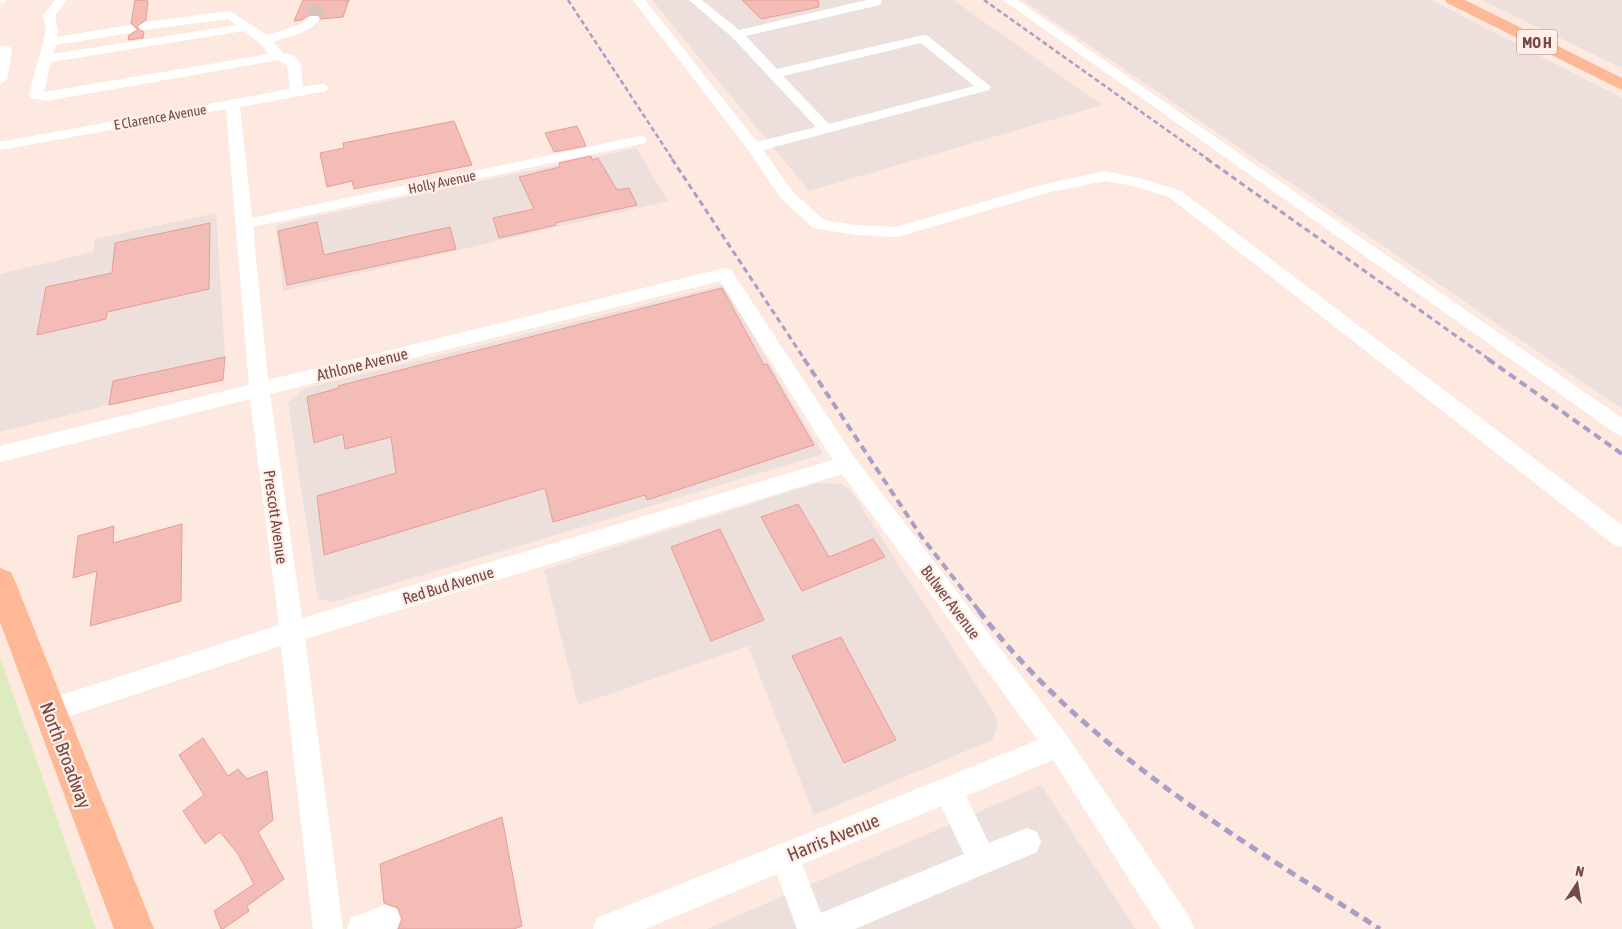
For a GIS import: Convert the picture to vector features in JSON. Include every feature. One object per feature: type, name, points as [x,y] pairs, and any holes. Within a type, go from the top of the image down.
[{"type":"main road","name":"MO H","points":[[1453,0],[1622,85]]},
{"type":"main road","name":"North Broadway","points":[[0,580],[134,929]]},
{"type":"street","points":[[61,0],[49,15],[52,31],[36,96],[46,97],[278,56],[289,59],[294,64],[296,93]]},
{"type":"street","points":[[228,0],[230,15]]},
{"type":"street","points":[[638,0],[754,148],[786,194],[819,224],[856,230],[897,232],[1047,188],[1105,176],[1137,182],[1175,194],[1622,538]]},
{"type":"street","points":[[695,0],[737,34],[826,129]]},
{"type":"street","points":[[737,34],[876,2],[873,0]]},
{"type":"street","points":[[1009,0],[1622,428]]},
{"type":"street","points":[[145,26],[230,15],[265,40],[278,56]]},
{"type":"street","points":[[265,40],[304,28],[314,19]]},
{"type":"street","points":[[46,59],[247,27]]},
{"type":"street","points":[[50,42],[130,29]]},
{"type":"street","points":[[754,148],[984,87],[923,39],[774,74]]},
{"type":"street","points":[[0,80],[2,50]]},
{"type":"street","name":"E Clarence Avenue","points":[[0,146],[320,88]]},
{"type":"street","name":"Prescott Avenue","points":[[233,104],[259,390],[292,632],[328,929]]},
{"type":"street","name":"Holly Avenue","points":[[245,224],[640,140]]},
{"type":"street","name":"Athlone Avenue","points":[[0,454],[725,274]]},
{"type":"street","name":"Bulwer Avenue","points":[[725,274],[847,464],[1058,745],[1179,929]]},
{"type":"street","name":"Red Bud Avenue","points":[[50,711],[292,632],[847,464]]},
{"type":"street","name":"Harris Avenue","points":[[608,929],[1058,745]]},
{"type":"street","points":[[948,790],[982,860]]},
{"type":"street","points":[[819,929],[1027,842]]},
{"type":"street","points":[[785,856],[812,929]]},
{"type":"shaded area","points":[[652,0],[953,0],[1102,105],[809,191]]},
{"type":"shaded area","points":[[1023,0],[1431,0],[1622,98],[1622,409]]},
{"type":"shaded area","points":[[1482,0],[1622,0],[1622,68]]},
{"type":"shaded area","points":[[636,148],[668,201],[283,291],[276,225]]},
{"type":"shaded area","points":[[216,213],[225,357],[223,380],[109,405],[0,432],[0,274],[93,252],[95,239]]},
{"type":"shaded area","points":[[723,285],[823,454],[333,602],[318,599],[288,403],[303,389]]},
{"type":"shaded area","points":[[817,483],[841,484],[850,489],[995,714],[998,726],[992,740],[814,815],[748,646],[578,705],[544,570]]},
{"type":"shaded area","points":[[1041,785],[1136,929],[707,929]]},
{"type":"green space","points":[[0,657],[96,929],[0,929]]},
{"type":"building","points":[[135,0],[148,1],[146,20],[137,26],[139,30],[144,32],[143,38],[128,40],[129,35],[138,30],[131,23]]},
{"type":"building","points":[[303,0],[349,0],[343,17],[322,19],[318,14],[310,14],[302,20],[294,21]]},
{"type":"building","points":[[742,0],[818,0],[819,7],[761,19]]},
{"type":"building","points":[[454,121],[472,165],[354,189],[352,181],[327,187],[320,153],[344,148],[343,143]]},
{"type":"building","points":[[577,126],[586,146],[554,152],[545,133]]},
{"type":"building","points":[[591,156],[592,160],[598,158],[617,190],[629,188],[637,205],[555,223],[556,225],[499,238],[493,218],[534,209],[519,177],[560,167],[559,163]]},
{"type":"building","points":[[317,222],[324,255],[450,227],[456,249],[287,285],[278,231]]},
{"type":"building","points":[[210,223],[209,289],[107,312],[106,319],[37,335],[46,287],[112,273],[115,243]]},
{"type":"building","points":[[722,288],[764,365],[767,364],[814,445],[647,500],[645,495],[553,522],[545,488],[324,555],[317,496],[396,473],[391,437],[345,449],[343,434],[314,443],[307,397],[339,388],[338,386]]},
{"type":"building","points":[[225,357],[223,380],[109,405],[113,381]]},
{"type":"building","points":[[798,504],[829,557],[873,539],[885,557],[802,591],[761,517]]},
{"type":"building","points":[[182,524],[181,601],[90,626],[97,571],[73,578],[78,536],[114,526],[113,543]]},
{"type":"building","points":[[720,529],[764,620],[711,641],[671,547]]},
{"type":"building","points":[[841,637],[896,740],[844,763],[792,656]]},
{"type":"building","points":[[203,738],[228,776],[238,769],[247,779],[267,771],[273,820],[258,832],[284,879],[247,906],[249,911],[223,929],[221,929],[214,911],[254,884],[238,854],[220,832],[205,844],[183,811],[204,795],[179,755]]},
{"type":"building","points":[[502,817],[522,926],[514,929],[398,929],[402,919],[398,908],[384,903],[380,864]]},
{"type":"tunnel","points":[[314,19],[319,0]]},
{"type":"railway","points":[[568,0],[673,160]]},
{"type":"railway","points":[[984,0],[1209,160]]},
{"type":"railway","points":[[672,159],[805,360]]},
{"type":"railway","points":[[1207,159],[1490,360]]},
{"type":"railway","points":[[804,359],[921,536],[980,612]]},
{"type":"railway","points":[[1488,359],[1622,454]]},
{"type":"railway","points":[[979,611],[1021,661],[1066,706],[1114,748],[1218,824],[1380,929]]}]
